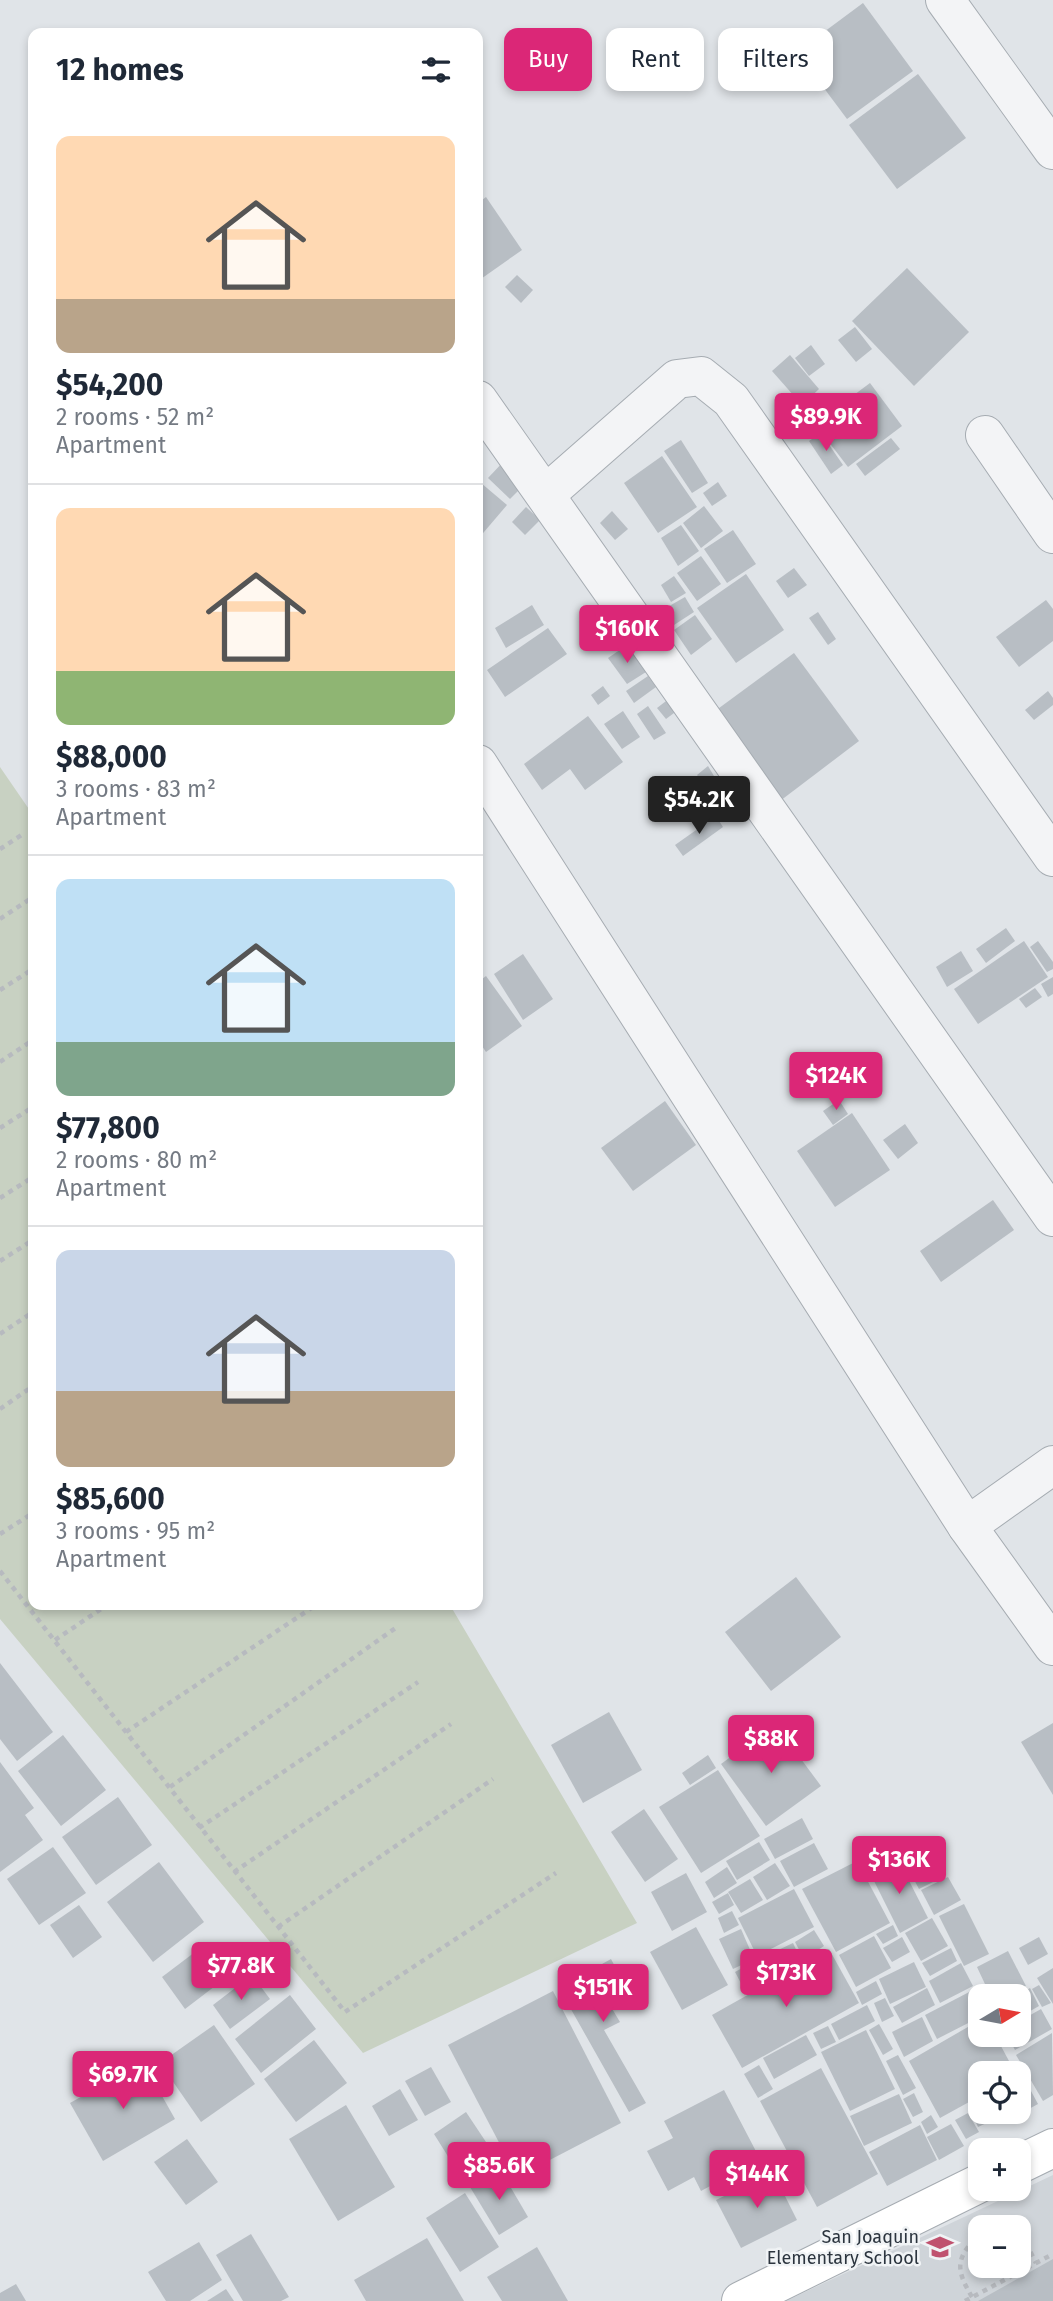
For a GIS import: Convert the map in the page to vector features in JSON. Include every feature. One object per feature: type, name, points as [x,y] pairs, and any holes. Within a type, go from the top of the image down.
[{"type":"street","points":[[945,0],[1053,150]]},
{"type":"street","points":[[546,494],[677,379],[701,376],[731,400],[1053,857]]},
{"type":"street","points":[[483,407],[1053,1217]]},
{"type":"street","points":[[985,435],[1053,534]]},
{"type":"street","points":[[483,772],[967,1526],[1053,1646]]},
{"type":"street","points":[[967,1526],[1053,1465]]},
{"type":"street","points":[[1031,2159],[1053,2148]]},
{"type":"street","points":[[741,2301],[968,2189]]},
{"type":"path","points":[[0,849],[23,834]]},
{"type":"path","points":[[0,919],[28,900]]},
{"type":"path","points":[[0,990],[28,972]]},
{"type":"path","points":[[0,1062],[28,1043]]},
{"type":"path","points":[[0,1128],[28,1110]]},
{"type":"path","points":[[0,1198],[28,1180]]},
{"type":"path","points":[[0,1261],[28,1243]]},
{"type":"path","points":[[0,1334],[28,1315]]},
{"type":"path","points":[[0,1409],[28,1389]]},
{"type":"path","points":[[0,1534],[28,1516]]},
{"type":"path","points":[[0,1571],[28,1606]]},
{"type":"path","points":[[31,1610],[345,2012],[556,1873]]},
{"type":"path","points":[[55,1640],[100,1610]]},
{"type":"path","points":[[127,1732],[309,1610]]},
{"type":"path","points":[[170,1787],[397,1627]]},
{"type":"path","points":[[199,1828],[418,1682]]},
{"type":"path","points":[[234,1872],[451,1724]]},
{"type":"path","points":[[278,1927],[493,1779]]},
{"type":"path","points":[[968,2246],[963,2252],[960,2276],[972,2297]]},
{"type":"path","points":[[1031,2253],[1036,2263]]},
{"type":"path","points":[[965,2301],[1053,2254]]},
{"type":"shaded area","name":"San Joaquin Elementary School","points":[[1053,2175],[1053,2301],[786,2301],[968,2215],[968,2278],[1031,2278],[1031,2215],[968,2215],[998,2201],[1031,2201],[1031,2185]]},
{"type":"green space","points":[[0,767],[28,808],[28,1610],[453,1610],[637,1923],[363,2053],[0,1619]]},
{"type":"building","points":[[863,3],[913,71],[847,119],[826,91],[833,91],[833,28],[829,28]]},
{"type":"building","points":[[918,74],[966,138],[897,189],[849,125]]},
{"type":"building","points":[[486,197],[522,250],[483,277],[483,199]]},
{"type":"building","points":[[907,268],[969,332],[914,386],[852,321]]},
{"type":"building","points":[[517,275],[533,290],[521,303],[505,287]]},
{"type":"building","points":[[855,327],[872,349],[856,362],[838,340]]},
{"type":"building","points":[[811,345],[825,364],[809,376],[795,358]]},
{"type":"building","points":[[790,355],[819,389],[802,405],[772,371]]},
{"type":"building","points":[[870,383],[902,426],[848,467],[815,424]]},
{"type":"building","points":[[821,395],[831,405],[814,418],[806,407]]},
{"type":"building","points":[[821,433],[843,465],[831,474],[809,441]]},
{"type":"building","points":[[891,438],[900,449],[865,476],[856,464]]},
{"type":"building","points":[[681,440],[708,483],[692,493],[664,451]]},
{"type":"building","points":[[662,456],[697,507],[658,533],[624,483]]},
{"type":"building","points":[[505,460],[527,482],[510,499],[488,478]]},
{"type":"building","points":[[718,482],[727,496],[712,506],[703,493]]},
{"type":"building","points":[[483,485],[507,505],[483,533]]},
{"type":"building","points":[[704,506],[723,531],[701,548],[683,523]]},
{"type":"building","points":[[526,507],[540,520],[525,535],[512,522]]},
{"type":"building","points":[[612,511],[628,529],[615,540],[600,523]]},
{"type":"building","points":[[681,525],[699,551],[678,566],[661,538]]},
{"type":"building","points":[[733,530],[756,564],[727,583],[704,549]]},
{"type":"building","points":[[701,556],[721,584],[697,601],[677,573]]},
{"type":"building","points":[[794,568],[807,585],[788,598],[776,581]]},
{"type":"building","points":[[746,574],[784,630],[736,663],[697,608]]},
{"type":"building","points":[[674,576],[686,593],[671,602],[661,585]]},
{"type":"building","points":[[685,597],[694,612],[674,625],[664,609]]},
{"type":"building","points":[[1046,600],[1053,609],[1053,641],[1019,667],[996,637]]},
{"type":"building","points":[[532,605],[544,625],[506,648],[495,628]]},
{"type":"building","points":[[818,612],[836,639],[828,645],[809,618]]},
{"type":"building","points":[[695,615],[712,639],[691,655],[674,630]]},
{"type":"building","points":[[605,620],[612,631],[596,641],[589,630]]},
{"type":"building","points":[[548,628],[567,654],[505,697],[487,670]]},
{"type":"building","points":[[627,645],[646,672],[627,684],[608,658]]},
{"type":"building","points":[[794,653],[859,741],[780,801],[715,711]]},
{"type":"building","points":[[648,676],[656,687],[634,703],[626,691]]},
{"type":"building","points":[[603,686],[610,696],[598,705],[591,695]]},
{"type":"building","points":[[1048,691],[1053,698],[1053,705],[1034,720],[1025,710]]},
{"type":"building","points":[[670,698],[678,710],[666,719],[657,708]]},
{"type":"building","points":[[648,706],[666,733],[654,740],[637,714]]},
{"type":"building","points":[[623,711],[640,737],[622,749],[604,724]]},
{"type":"building","points":[[588,716],[623,762],[585,790],[570,769],[542,790],[524,764]]},
{"type":"building","points":[[708,766],[714,776],[704,784],[697,775]]},
{"type":"building","points":[[668,778],[677,792],[664,801],[655,788]]},
{"type":"building","points":[[696,797],[702,804],[683,818],[678,812]]},
{"type":"building","points":[[716,816],[723,827],[683,856],[675,845]]},
{"type":"building","points":[[1006,928],[1015,941],[986,963],[976,949]]},
{"type":"building","points":[[1024,941],[1048,977],[978,1024],[954,989]]},
{"type":"building","points":[[1038,941],[1053,962],[1053,969],[1047,972],[1030,947]]},
{"type":"building","points":[[961,951],[973,971],[947,987],[936,967]]},
{"type":"building","points":[[523,954],[553,999],[523,1020],[494,974]]},
{"type":"building","points":[[486,976],[522,1026],[486,1052],[483,1048],[483,978]]},
{"type":"building","points":[[1053,977],[1053,994],[1048,997],[1041,984]]},
{"type":"building","points":[[1035,988],[1042,997],[1026,1008],[1019,999]]},
{"type":"building","points":[[839,1100],[848,1114],[833,1125],[823,1111]]},
{"type":"building","points":[[665,1101],[696,1145],[633,1191],[601,1148]]},
{"type":"building","points":[[852,1113],[890,1170],[835,1207],[797,1151]]},
{"type":"building","points":[[905,1124],[918,1143],[898,1159],[883,1140]]},
{"type":"building","points":[[993,1200],[1014,1230],[941,1282],[920,1251]]},
{"type":"building","points":[[796,1577],[841,1637],[771,1691],[725,1632]]},
{"type":"building","points":[[0,1663],[53,1732],[17,1761],[0,1739]]},
{"type":"building","points":[[609,1712],[642,1770],[583,1803],[551,1745]]},
{"type":"building","points":[[1053,1723],[1053,1795],[1021,1742]]},
{"type":"building","points":[[775,1724],[821,1786],[766,1826],[721,1764]]},
{"type":"building","points":[[63,1735],[106,1790],[61,1826],[18,1771]]},
{"type":"building","points":[[708,1755],[716,1768],[690,1785],[682,1773]]},
{"type":"building","points":[[0,1762],[34,1808],[25,1815],[43,1840],[0,1872]]},
{"type":"building","points":[[718,1770],[760,1836],[701,1873],[659,1807]]},
{"type":"building","points":[[118,1797],[152,1845],[96,1885],[62,1837]]},
{"type":"building","points":[[644,1809],[678,1859],[645,1882],[611,1832]]},
{"type":"building","points":[[802,1818],[813,1839],[775,1859],[764,1839]]},
{"type":"building","points":[[759,1842],[770,1860],[737,1880],[726,1861]]},
{"type":"building","points":[[814,1843],[828,1869],[794,1887],[780,1861]]},
{"type":"building","points":[[53,1847],[86,1893],[39,1925],[7,1879]]},
{"type":"building","points":[[929,1848],[943,1877],[919,1889],[904,1861]]},
{"type":"building","points":[[898,1859],[928,1918],[900,1933],[870,1873]]},
{"type":"building","points":[[857,1861],[890,1923],[836,1952],[802,1889]]},
{"type":"building","points":[[159,1862],[204,1922],[153,1962],[107,1902]]},
{"type":"building","points":[[775,1863],[790,1886],[767,1900],[753,1877]]},
{"type":"building","points":[[727,1867],[737,1883],[714,1898],[705,1882]]},
{"type":"building","points":[[686,1873],[707,1912],[672,1931],[651,1892]]},
{"type":"building","points":[[948,1877],[961,1900],[934,1915],[921,1890]]},
{"type":"building","points":[[750,1879],[763,1900],[741,1913],[728,1892]]},
{"type":"building","points":[[794,1889],[814,1927],[757,1956],[738,1918]]},
{"type":"building","points":[[728,1893],[734,1905],[719,1914],[712,1902]]},
{"type":"building","points":[[964,1904],[989,1954],[964,1966],[939,1916]]},
{"type":"building","points":[[79,1905],[102,1937],[73,1958],[50,1925]]},
{"type":"building","points":[[732,1911],[739,1925],[724,1933],[718,1918]]},
{"type":"building","points":[[932,1918],[948,1946],[921,1961],[905,1933]]},
{"type":"building","points":[[893,1925],[898,1936],[883,1944],[876,1934]]},
{"type":"building","points":[[696,1927],[728,1985],[682,2010],[650,1952]]},
{"type":"building","points":[[741,1929],[754,1959],[733,1969],[719,1939]]},
{"type":"building","points":[[814,1930],[824,1946],[804,1959],[795,1942]]},
{"type":"building","points":[[874,1936],[891,1968],[856,1987],[839,1955]]},
{"type":"building","points":[[902,1937],[910,1952],[892,1962],[883,1948]]},
{"type":"building","points":[[1039,1937],[1048,1954],[1028,1965],[1019,1948]]},
{"type":"building","points":[[793,1943],[801,1960],[783,1970],[774,1952]]},
{"type":"building","points":[[951,1948],[957,1961],[930,1976],[922,1963]]},
{"type":"building","points":[[199,1949],[223,1980],[185,2009],[162,1977]]},
{"type":"building","points":[[829,1949],[859,2003],[742,2068],[712,2015]]},
{"type":"building","points":[[1008,1951],[1025,1984],[985,1984],[977,1967]]},
{"type":"building","points":[[769,1953],[777,1969],[743,1987],[735,1972]]},
{"type":"building","points":[[611,1959],[628,1991],[608,2002],[620,2022],[604,2030],[646,2103],[629,2112],[559,1988]]},
{"type":"building","points":[[914,1962],[926,1987],[890,2004],[879,1979]]},
{"type":"building","points":[[961,1963],[972,1984],[940,2003],[929,1981]]},
{"type":"building","points":[[1053,1968],[1053,2004],[1037,1978]]},
{"type":"building","points":[[252,1975],[270,1999],[230,2029],[213,2005]]},
{"type":"building","points":[[876,1981],[882,1994],[862,2005],[856,1992]]},
{"type":"building","points":[[1039,1985],[1051,2003],[1042,2007],[1032,1989]]},
{"type":"building","points":[[927,1988],[935,2005],[902,2023],[893,2007]]},
{"type":"building","points":[[1031,1990],[1039,2006],[1031,2011]]},
{"type":"building","points":[[553,1991],[621,2123],[517,2177],[448,2045]]},
{"type":"building","points":[[968,1993],[968,2023],[937,2039],[925,2015]]},
{"type":"building","points":[[290,1995],[316,2029],[261,2073],[235,2039]]},
{"type":"building","points":[[885,1998],[894,2016],[882,2022],[874,2003]]},
{"type":"building","points":[[867,2005],[875,2021],[839,2040],[831,2024]]},
{"type":"building","points":[[1041,2009],[1052,2029],[1031,2041],[1031,2015]]},
{"type":"building","points":[[922,2017],[933,2041],[904,2057],[892,2032]]},
{"type":"building","points":[[879,2024],[893,2049],[883,2055],[869,2030]]},
{"type":"building","points":[[214,2025],[255,2084],[201,2122],[160,2063]]},
{"type":"building","points":[[828,2026],[836,2042],[821,2049],[813,2033]]},
{"type":"building","points":[[968,2027],[968,2048],[1002,2048],[1009,2061],[968,2061],[968,2103],[940,2118],[909,2061]]},
{"type":"building","points":[[866,2030],[895,2089],[850,2111],[821,2052]]},
{"type":"building","points":[[1052,2033],[1053,2095],[1043,2101],[1031,2081],[1031,2061],[1020,2061],[1016,2055]]},
{"type":"building","points":[[806,2035],[817,2055],[774,2079],[763,2058]]},
{"type":"building","points":[[314,2040],[347,2083],[296,2122],[264,2079]]},
{"type":"building","points":[[898,2055],[916,2088],[903,2095],[886,2061]]},
{"type":"building","points":[[143,2062],[175,2119],[103,2161],[70,2103]]},
{"type":"building","points":[[759,2065],[773,2089],[758,2098],[744,2074]]},
{"type":"building","points":[[431,2067],[451,2102],[425,2116],[405,2081]]},
{"type":"building","points":[[821,2068],[878,2174],[817,2207],[760,2101]]},
{"type":"building","points":[[400,2089],[418,2120],[389,2136],[372,2106]]},
{"type":"building","points":[[724,2090],[760,2159],[701,2191],[694,2177],[668,2191],[647,2151],[673,2138],[664,2121]]},
{"type":"building","points":[[1031,2091],[1038,2104],[1031,2108]]},
{"type":"building","points":[[914,2093],[923,2112],[913,2117],[903,2099]]},
{"type":"building","points":[[899,2094],[912,2123],[864,2146],[850,2116]]},
{"type":"building","points":[[346,2105],[395,2187],[338,2221],[289,2139]]},
{"type":"building","points":[[466,2112],[488,2145],[454,2166],[434,2134]]},
{"type":"building","points":[[968,2113],[968,2124],[974,2124],[979,2132],[966,2139],[955,2120]]},
{"type":"building","points":[[931,2115],[938,2127],[927,2134],[921,2122]]},
{"type":"building","points":[[951,2124],[964,2146],[939,2160],[927,2137]]},
{"type":"building","points":[[920,2125],[937,2160],[887,2186],[869,2152]]},
{"type":"building","points":[[187,2139],[218,2182],[186,2205],[154,2162]]},
{"type":"building","points":[[500,2169],[528,2217],[499,2235],[470,2187]]},
{"type":"building","points":[[773,2172],[797,2220],[741,2248],[716,2200]]},
{"type":"building","points":[[465,2193],[499,2247],[460,2272],[426,2218]]},
{"type":"building","points":[[251,2234],[289,2297],[281,2301],[243,2301],[216,2255]]},
{"type":"building","points":[[427,2238],[464,2301],[366,2301],[354,2280]]},
{"type":"building","points":[[199,2242],[222,2280],[190,2301],[166,2301],[148,2272]]},
{"type":"building","points":[[537,2247],[568,2301],[502,2301],[487,2277]]},
{"type":"building","points":[[1053,2259],[1053,2301],[978,2301],[1019,2278],[1031,2278],[1031,2271]]},
{"type":"building","points":[[16,2284],[26,2301],[0,2301],[0,2293]]},
{"type":"building","points":[[226,2289],[234,2301],[207,2301]]},
{"type":"place","name":"San Joaquin Elementary School","points":[[940,2247]]}]
